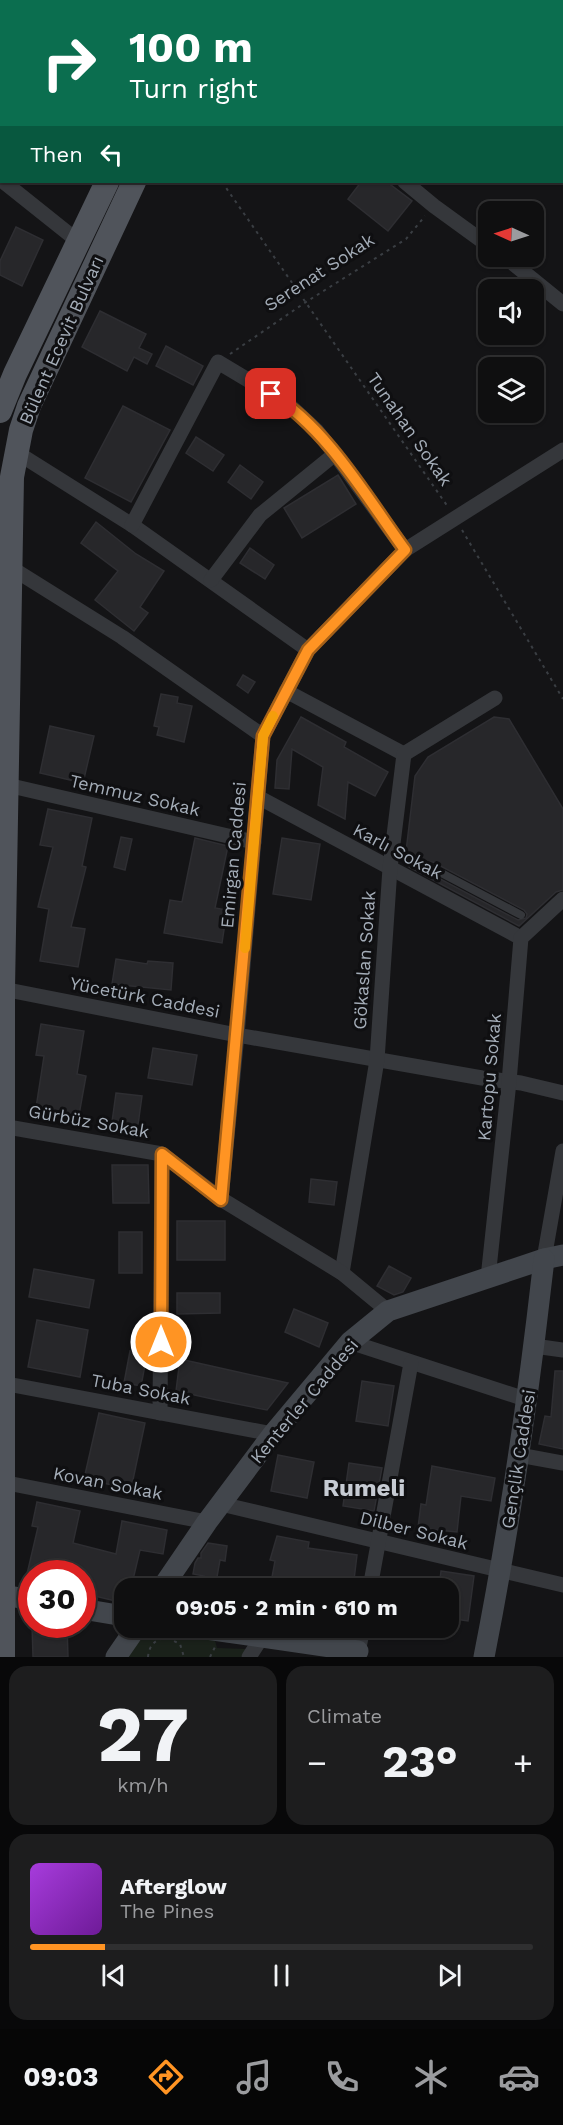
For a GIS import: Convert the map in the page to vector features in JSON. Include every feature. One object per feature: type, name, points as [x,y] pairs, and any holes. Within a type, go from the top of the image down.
[{"type":"main road","name":"Bülent Ecevit Bulvarı","points":[[0,411],[15,374],[107,183]]},
{"type":"main road","name":"Bülent Ecevit Bulvarı","points":[[3,1657],[3,989],[12,477],[28,406],[134,183]]},
{"type":"street","points":[[6,183],[79,242]]},
{"type":"street","points":[[406,183],[478,238]]},
{"type":"street","points":[[518,267],[563,304]]},
{"type":"street","points":[[132,525],[218,362],[288,404],[317,431],[405,550]]},
{"type":"street","name":"Emirgan Caddesi","points":[[221,1200],[263,736],[308,650],[405,550],[563,450]]},
{"type":"street","points":[[16,452],[132,525],[308,650]]},
{"type":"street","points":[[211,580],[260,515],[335,454]]},
{"type":"street","points":[[10,567],[122,637],[263,736]]},
{"type":"street","points":[[286,691],[404,754],[495,698]]},
{"type":"street","name":"Gökaslan Sokak","points":[[342,1273],[377,1060],[390,868],[404,754]]},
{"type":"street","name":"Temmuz Sokak","points":[[7,785],[254,842]]},
{"type":"street","name":"Karlı Sokak","points":[[258,797],[390,868],[443,885],[521,938]]},
{"type":"street","points":[[521,938],[563,899]]},
{"type":"street","name":"Kartopu Sokak","points":[[488,1278],[509,1082],[521,938]]},
{"type":"street","name":"Yücetürk Caddesi","points":[[3,989],[237,1035],[563,1093]]},
{"type":"street","name":"Gürbüz Sokak","points":[[2,1126],[162,1154],[160,1413]]},
{"type":"street","points":[[554,1257],[563,1151]]},
{"type":"street","points":[[162,1154],[221,1200],[342,1273],[388,1311]]},
{"type":"street","name":"Kenterler Caddesi","points":[[169,1578],[207,1522],[273,1434],[350,1342],[388,1311],[554,1257]]},
{"type":"street","name":"Gençlik Caddesi","points":[[484,1657],[501,1571],[528,1400],[534,1346],[554,1257]]},
{"type":"street","points":[[350,1342],[528,1400]]},
{"type":"street","points":[[534,1346],[563,1350]]},
{"type":"street","points":[[372,1578],[411,1363]]},
{"type":"street","name":"Tuba Sokak","points":[[2,1383],[273,1434]]},
{"type":"street","points":[[519,1455],[563,1463]]},
{"type":"street","name":"Kovan Sokak","points":[[2,1482],[207,1522]]},
{"type":"street","name":"Dilber Sokak","points":[[221,1504],[563,1585]]},
{"type":"street","points":[[3,1595],[18,1598]]},
{"type":"street","points":[[96,1611],[114,1614]]},
{"type":"street","points":[[116,1657],[129,1638]]},
{"type":"street","points":[[249,1657],[261,1638]]},
{"type":"street","points":[[268,1638],[358,1654],[361,1638]]},
{"type":"lane","points":[[430,867],[443,885],[521,915]]},
{"type":"path","name":"Tunahan Sokak","points":[[223,183],[456,519],[563,699]]},
{"type":"path","name":"Serenat Sokak","points":[[218,362],[306,302],[406,239],[434,206]]},
{"type":"path","points":[[148,1657],[149,1649],[154,1642],[168,1638],[180,1644],[184,1657]]},
{"type":"shaded area","points":[[141,1638],[214,1638],[217,1648],[247,1649],[241,1657],[128,1657]]},
{"type":"building","points":[[360,183],[388,183],[412,201],[388,231],[348,199]]},
{"type":"building","points":[[16,227],[43,240],[22,286],[0,275],[0,261]]},
{"type":"building","points":[[100,311],[146,334],[139,348],[152,354],[147,364],[134,357],[127,371],[82,347]]},
{"type":"building","points":[[166,346],[203,366],[193,385],[156,366]]},
{"type":"building","points":[[123,406],[170,430],[131,502],[85,478]]},
{"type":"building","points":[[196,437],[224,455],[213,471],[186,453]]},
{"type":"building","points":[[240,465],[263,482],[251,499],[228,482]]},
{"type":"building","points":[[338,475],[356,504],[302,538],[284,508]]},
{"type":"building","points":[[96,522],[136,554],[164,571],[140,607],[148,613],[134,631],[95,600],[118,571],[81,543]]},
{"type":"building","points":[[250,548],[274,565],[265,579],[240,563]]},
{"type":"building","points":[[243,675],[255,682],[248,693],[237,685]]},
{"type":"building","points":[[161,694],[178,697],[177,703],[192,706],[184,742],[157,735],[159,727],[154,726]]},
{"type":"building","points":[[301,717],[346,742],[344,747],[388,772],[375,796],[348,782],[345,819],[318,805],[323,767],[292,749],[289,789],[275,788],[277,760]]},
{"type":"building","points":[[494,717],[509,719],[563,809],[563,890],[556,892],[519,926],[409,867],[405,860],[415,776],[428,757]],"holes":[[[427,862],[433,862],[524,910],[527,914],[526,918],[518,920],[427,872],[424,867]]]},
{"type":"building","points":[[50,726],[94,736],[83,783],[40,773]]},
{"type":"building","points":[[48,809],[92,818],[82,866],[86,867],[71,927],[85,929],[78,967],[40,961],[49,909],[38,907],[53,847],[40,845]]},
{"type":"building","points":[[121,837],[132,839],[125,870],[114,867]]},
{"type":"building","points":[[195,838],[228,846],[215,908],[227,910],[222,943],[164,933],[170,900],[182,902]]},
{"type":"building","points":[[282,838],[320,844],[311,900],[273,894]]},
{"type":"building","points":[[116,959],[147,964],[148,961],[173,963],[171,990],[112,984]]},
{"type":"building","points":[[41,1024],[84,1031],[77,1074],[86,1076],[79,1115],[36,1108],[44,1056],[36,1055]]},
{"type":"building","points":[[153,1048],[197,1055],[192,1085],[148,1078]]},
{"type":"building","points":[[116,1093],[142,1096],[138,1125],[112,1122]]},
{"type":"building","points":[[112,1165],[148,1165],[149,1203],[113,1203]]},
{"type":"building","points":[[311,1179],[337,1182],[334,1205],[309,1202]]},
{"type":"building","points":[[177,1221],[225,1221],[225,1260],[177,1260]]},
{"type":"building","points":[[119,1232],[142,1232],[142,1273],[119,1273]]},
{"type":"building","points":[[389,1266],[411,1278],[403,1292],[394,1295],[377,1286]]},
{"type":"building","points":[[34,1269],[94,1280],[89,1308],[29,1297]]},
{"type":"building","points":[[177,1293],[220,1293],[220,1313],[177,1314]]},
{"type":"building","points":[[294,1309],[328,1323],[319,1347],[285,1332]]},
{"type":"building","points":[[37,1320],[88,1330],[80,1377],[28,1367]]},
{"type":"building","points":[[130,1351],[147,1355],[141,1386],[124,1383]]},
{"type":"building","points":[[180,1359],[288,1383],[267,1410],[176,1391]]},
{"type":"building","points":[[555,1371],[563,1371],[563,1449],[539,1444],[545,1416],[551,1417]]},
{"type":"building","points":[[362,1381],[394,1386],[388,1426],[356,1421]]},
{"type":"building","points":[[99,1413],[145,1423],[131,1489],[84,1479]]},
{"type":"building","points":[[278,1455],[314,1462],[307,1498],[271,1491]]},
{"type":"building","points":[[349,1463],[382,1468],[374,1511],[343,1506]]},
{"type":"building","points":[[432,1466],[495,1478],[491,1501],[461,1496],[457,1532],[418,1528],[421,1504],[426,1505]]},
{"type":"building","points":[[37,1502],[80,1511],[73,1543],[116,1554],[122,1521],[167,1530],[163,1554],[140,1550],[133,1578],[114,1578],[114,1601],[96,1596],[96,1560],[30,1560],[38,1527],[32,1526]]},
{"type":"building","points":[[277,1536],[309,1542],[308,1548],[357,1555],[354,1578],[272,1578],[275,1561],[270,1560]]},
{"type":"building","points":[[208,1543],[227,1546],[225,1561],[220,1560],[217,1578],[203,1578],[204,1576],[193,1574],[195,1563],[198,1558],[201,1558],[201,1553]]},
{"type":"building","points":[[441,1571],[474,1576],[468,1621],[459,1620],[459,1578],[440,1578]]},
{"type":"building","points":[[32,1638],[67,1638],[68,1657],[33,1657]]},
{"type":"slow traffic","points":[[245,948],[263,736],[273,716]]},
{"type":"district","name":"Rumeli","points":[[364,1488]]},
{"type":"route","points":[[161,1342],[162,1154],[221,1200],[263,736],[308,650],[405,550],[317,431],[288,404],[271,394]]}]
